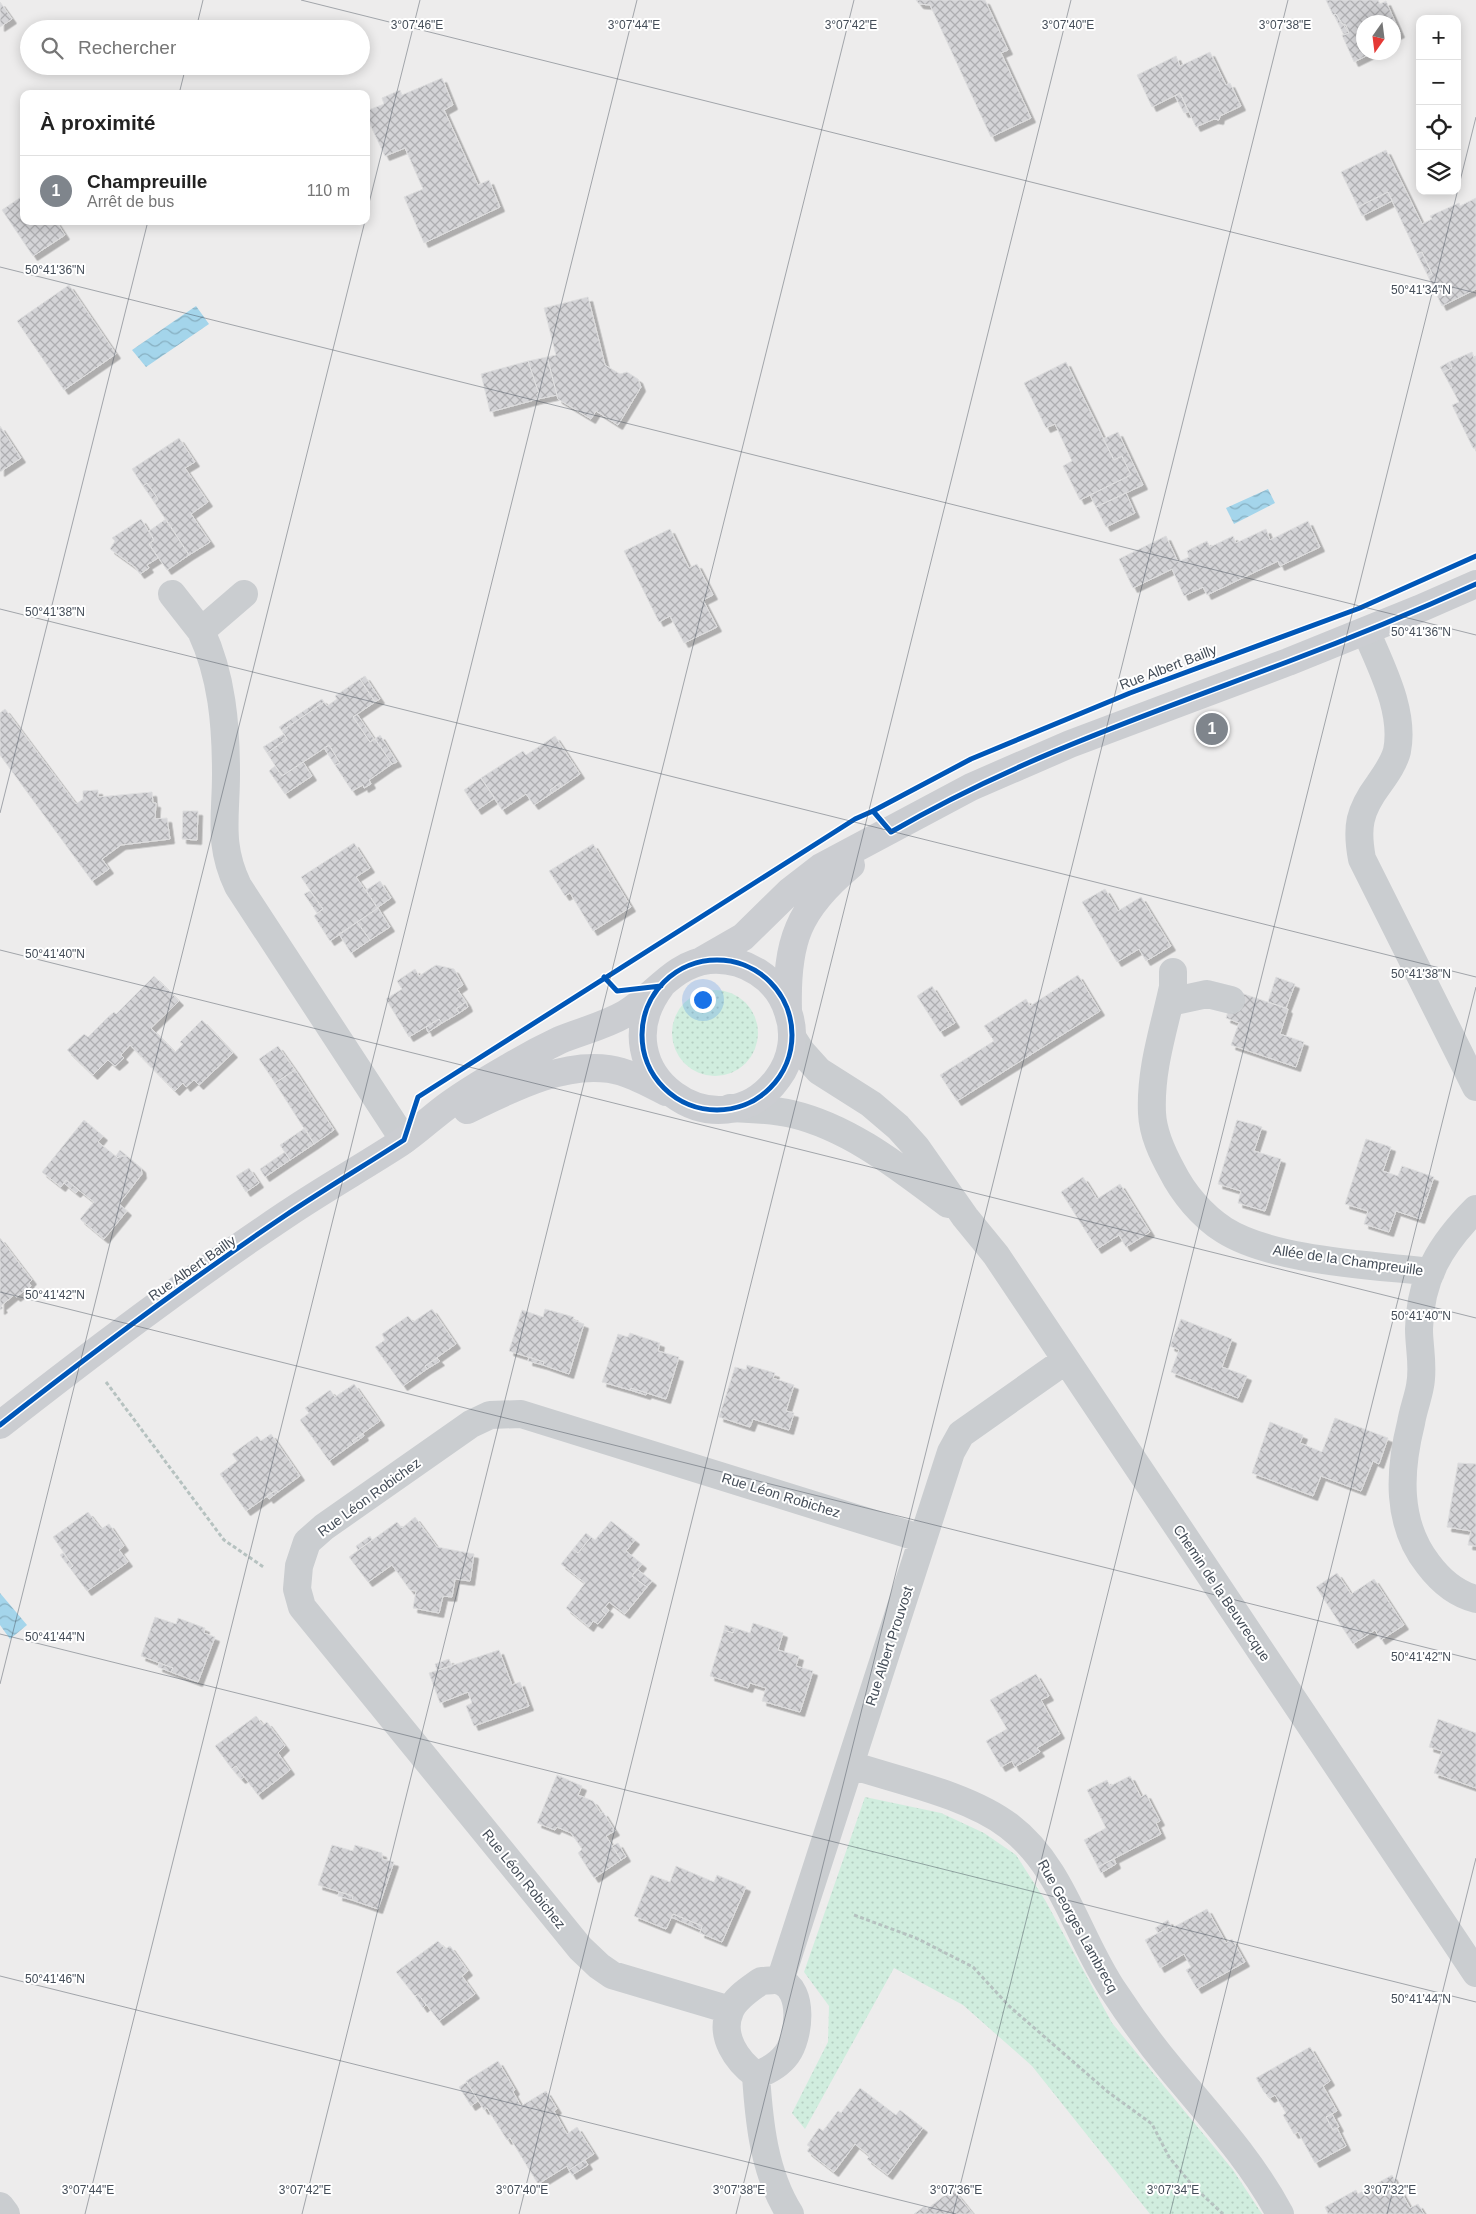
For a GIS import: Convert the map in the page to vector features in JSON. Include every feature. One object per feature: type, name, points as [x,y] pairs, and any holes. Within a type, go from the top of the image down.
[{"type":"main road","points":[[404,1140],[451,1103],[510,1066],[561,1040],[604,1024],[624,1014],[638,1005],[678,971],[700,962],[743,937],[804,879],[841,856],[891,832],[972,788],[1060,747],[1366,631],[1476,584]]},
{"type":"main road","points":[[404,1140],[534,1081],[588,1068],[610,1069],[628,1074],[696,1106],[719,1110],[748,1103],[771,1087],[786,1064],[790,1024],[787,988],[794,942],[810,905],[826,886],[891,832]]},
{"type":"main road","points":[[700,962],[730,961],[749,967],[766,978],[773,985],[790,1024]]},
{"type":"main road","points":[[661,986],[648,1005],[645,1016],[644,1050],[652,1072],[658,1081],[676,1096]]},
{"type":"main road","name":"Rue Albert Bailly","points":[[0,1425],[87,1356],[195,1278],[288,1214],[404,1140]]},
{"type":"street","points":[[172,594],[201,631],[211,651],[223,708],[226,774],[224,830],[225,850],[231,871],[238,886],[404,1140]]},
{"type":"street","points":[[201,631],[244,594]]},
{"type":"street","points":[[1366,631],[1387,681],[1399,730],[1396,752],[1389,770],[1373,792],[1363,811],[1358,834],[1362,859],[1476,1087]]},
{"type":"street","name":"Allée de la Champreuille","points":[[1173,972],[1170,1002],[1152,1077],[1152,1115],[1155,1134],[1162,1152],[1180,1187],[1193,1203],[1223,1230],[1261,1246],[1328,1259],[1431,1272]]},
{"type":"street","points":[[1170,1002],[1207,994],[1232,1000]]},
{"type":"street","name":"Chemin de la Beuvrecque","points":[[790,1024],[801,1051],[819,1071],[871,1104],[898,1127],[940,1178],[965,1217],[996,1255],[1476,1972]]},
{"type":"street","name":"Chemin de la Beuvrecque","points":[[730,1108],[769,1110],[792,1114],[825,1125],[864,1145],[900,1168],[965,1217]]},
{"type":"street","name":"Allée de la Champreuille","points":[[1476,1210],[1451,1236],[1439,1252],[1431,1272],[1420,1315],[1419,1331],[1422,1368],[1420,1386],[1406,1446],[1402,1487],[1403,1508],[1415,1543],[1432,1570],[1454,1589],[1476,1599]]},
{"type":"street","name":"Rue Albert Prouvost","points":[[780,1981],[951,1452],[961,1434],[1066,1360]]},
{"type":"street","name":"Rue Léon Robichez","points":[[730,2010],[612,1975],[599,1966],[580,1948],[302,1607],[297,1589],[299,1566],[307,1542],[324,1527],[471,1424],[490,1416],[520,1414],[923,1539]]},
{"type":"street","name":"Rue Georges Lambrecq","points":[[851,1765],[972,1804],[996,1817],[1032,1845],[1047,1865],[1059,1886],[1114,1992],[1169,2067],[1248,2162],[1263,2183],[1280,2214]]},
{"type":"street","points":[[756,2075],[771,2070],[788,2054],[796,2034],[796,1999],[790,1988],[780,1981],[761,1981],[743,1994],[730,2010],[727,2027],[732,2049],[742,2064],[756,2075],[759,2114],[768,2161],[776,2187],[790,2214]]},
{"type":"street","points":[[0,2206],[6,2214]]},
{"type":"path","points":[[121,1402],[224,1540],[297,1589]]},
{"type":"path","points":[[854,1915],[916,1938],[973,1967],[1009,2006],[1108,2092],[1152,2124],[1169,2157],[1192,2185],[1223,2214]]},
{"type":"green space","points":[[715,990],[739,997],[751,1009],[758,1033],[751,1057],[739,1069],[715,1076],[691,1069],[679,1057],[672,1033],[679,1009],[691,997]]},
{"type":"green space","points":[[865,1797],[941,1813],[984,1833],[1016,1855],[1045,1900],[1112,2023],[1233,2170],[1262,2214],[1150,2214],[1032,2066],[963,2005],[894,1968],[805,2129],[792,2113],[828,2042],[829,2006],[804,1972]]},
{"type":"water","points":[[196,306],[209,324],[146,367],[132,350]]},
{"type":"water","points":[[1268,489],[1275,503],[1234,524],[1226,508]]},
{"type":"water","points":[[0,1593],[27,1625],[10,1639],[0,1625]]},
{"type":"building","points":[[916,0],[985,0],[1008,50],[1001,53],[1031,118],[991,137],[930,5],[919,4]]},
{"type":"building","points":[[1326,0],[1378,0],[1380,4],[1386,1],[1392,15],[1356,15],[1356,60],[1358,60],[1354,62],[1342,35],[1349,33],[1346,25],[1341,23],[1336,14],[1333,15]]},
{"type":"building","points":[[0,2],[12,19],[0,27]]},
{"type":"building","points":[[1336,14],[1349,33],[1344,35],[1334,15]]},
{"type":"building","points":[[1210,52],[1226,85],[1230,83],[1241,106],[1220,116],[1219,120],[1214,119],[1196,127],[1180,93],[1152,107],[1137,75],[1176,56],[1180,66]]},
{"type":"building","points":[[442,78],[453,105],[444,110],[478,185],[489,180],[500,207],[424,243],[404,197],[423,189],[405,148],[385,156],[370,124],[370,109],[384,104],[382,98],[400,90],[402,95]]},
{"type":"building","points":[[1180,93],[1188,112],[1184,113],[1175,96]]},
{"type":"building","points":[[1386,150],[1422,224],[1432,219],[1430,216],[1459,203],[1460,206],[1476,198],[1476,289],[1442,306],[1428,276],[1432,274],[1422,252],[1417,254],[1388,192],[1358,207],[1341,172]]},
{"type":"building","points":[[1388,192],[1392,201],[1362,216],[1358,207]]},
{"type":"building","points":[[20,198],[20,225],[59,225],[65,235],[33,256],[2,210]]},
{"type":"building","points":[[1422,252],[1432,274],[1428,276],[1417,254]]},
{"type":"building","points":[[69,285],[116,354],[64,390],[17,321]]},
{"type":"building","points":[[588,297],[605,365],[620,374],[627,372],[638,379],[641,387],[618,425],[596,411],[591,419],[558,399],[547,357],[556,355],[544,308]]},
{"type":"building","points":[[1472,352],[1474,358],[1476,357],[1476,449],[1473,448],[1452,405],[1459,402],[1443,372],[1452,368],[1449,362]]},
{"type":"building","points":[[547,357],[557,395],[538,399],[537,394],[539,394],[528,361]]},
{"type":"building","points":[[528,361],[539,394],[537,394],[538,399],[490,412],[481,374]]},
{"type":"building","points":[[1066,362],[1114,460],[1122,456],[1131,475],[1080,500],[1063,466],[1072,461],[1055,424],[1046,428],[1024,383]]},
{"type":"building","points":[[1449,362],[1452,368],[1443,372],[1440,367]]},
{"type":"building","points":[[0,426],[21,458],[0,472]]},
{"type":"building","points":[[1118,432],[1143,485],[1096,507],[1090,495],[1131,475],[1122,456],[1114,460],[1103,439]]},
{"type":"building","points":[[179,438],[195,462],[185,468],[208,502],[191,514],[210,542],[189,555],[154,502],[158,499],[147,483],[143,486],[132,469]]},
{"type":"building","points":[[147,483],[158,499],[154,502],[143,486]]},
{"type":"building","points":[[1126,493],[1135,513],[1106,527],[1096,507]]},
{"type":"building","points":[[141,519],[154,540],[149,544],[158,558],[147,565],[149,568],[140,574],[135,567],[110,549],[115,541],[112,538]]},
{"type":"building","points":[[166,519],[189,555],[167,570],[149,544],[154,540],[149,531]]},
{"type":"building","points":[[1308,521],[1320,547],[1280,566],[1278,561],[1207,595],[1203,587],[1184,596],[1172,569],[1133,588],[1119,559],[1166,536],[1178,562],[1189,557],[1187,551],[1207,541],[1210,547],[1233,536],[1236,543],[1266,529],[1270,540]]},
{"type":"building","points":[[670,529],[689,568],[697,564],[713,595],[703,600],[717,627],[684,643],[670,616],[659,622],[624,551]]},
{"type":"building","points":[[365,676],[380,699],[375,702],[360,679]]},
{"type":"building","points":[[360,679],[375,702],[353,717],[370,742],[375,739],[392,764],[369,780],[371,784],[364,788],[363,785],[352,791],[335,765],[340,763],[329,745],[282,776],[267,753],[287,739],[282,731],[324,702],[327,706],[337,699],[335,696]]},
{"type":"building","points":[[322,699],[324,702],[282,731],[279,727]]},
{"type":"building","points":[[5,709],[76,804],[83,799],[83,791],[98,790],[98,797],[152,792],[153,803],[156,803],[155,819],[167,818],[170,839],[121,845],[102,859],[109,869],[92,881],[0,755],[0,713]]},
{"type":"building","points":[[357,714],[374,739],[370,742],[353,717]]},
{"type":"building","points":[[284,734],[287,739],[267,753],[263,747]]},
{"type":"building","points":[[380,735],[397,762],[392,764],[375,739]]},
{"type":"building","points":[[555,736],[580,774],[561,787],[560,783],[550,790],[552,793],[534,805],[526,794],[502,810],[481,778],[523,751],[526,755]]},
{"type":"building","points":[[329,745],[340,763],[335,765],[324,748]]},
{"type":"building","points":[[303,762],[312,776],[285,794],[269,771],[275,766],[282,776]]},
{"type":"building","points":[[481,778],[495,798],[477,810],[464,790]]},
{"type":"building","points":[[560,783],[561,787],[552,793],[550,790]]},
{"type":"building","points":[[183,811],[198,811],[197,840],[182,839]]},
{"type":"building","points":[[354,843],[370,868],[356,877],[378,908],[330,941],[314,916],[323,909],[301,877]]},
{"type":"building","points":[[593,844],[631,907],[593,931],[570,893],[565,896],[549,871]]},
{"type":"building","points":[[380,881],[391,898],[377,908],[366,890]]},
{"type":"building","points":[[1105,889],[1118,911],[1141,897],[1171,946],[1146,961],[1139,949],[1117,962],[1082,902]]},
{"type":"building","points":[[310,891],[323,909],[317,913],[304,894]]},
{"type":"building","points":[[378,908],[390,927],[370,940],[357,922]]},
{"type":"building","points":[[357,922],[370,940],[351,953],[339,934]]},
{"type":"building","points":[[436,965],[454,969],[463,985],[457,989],[466,1002],[456,1009],[459,1013],[442,1023],[439,1019],[409,1037],[386,999],[402,989],[397,981],[415,969],[419,976]]},
{"type":"building","points":[[1078,975],[1100,1011],[957,1101],[940,1075],[994,1041],[984,1026],[1026,999],[1030,1006]]},
{"type":"building","points":[[154,976],[179,1001],[151,1028],[175,1052],[183,1044],[180,1042],[202,1020],[233,1053],[199,1085],[194,1080],[186,1087],[183,1083],[175,1091],[130,1045],[121,1055],[124,1058],[115,1066],[108,1060],[93,1075],[67,1050],[84,1034],[88,1037],[114,1012],[116,1014]]},
{"type":"building","points":[[1276,977],[1295,984],[1286,1008],[1268,1002]]},
{"type":"building","points":[[932,986],[955,1023],[940,1032],[917,996]]},
{"type":"building","points":[[1235,991],[1288,1009],[1280,1034],[1304,1042],[1296,1067],[1231,1045],[1239,1023],[1226,1018]]},
{"type":"building","points":[[466,1002],[468,1007],[459,1013],[456,1009]]},
{"type":"building","points":[[439,1019],[442,1023],[428,1032],[426,1027]]},
{"type":"building","points":[[278,1046],[295,1070],[275,1083],[259,1059]]},
{"type":"building","points":[[295,1070],[334,1130],[314,1144],[275,1083]]},
{"type":"building","points":[[84,1120],[103,1136],[98,1142],[118,1158],[120,1156],[127,1156],[141,1168],[142,1174],[119,1204],[127,1211],[104,1239],[80,1219],[94,1202],[66,1180],[61,1187],[42,1172]]},
{"type":"building","points":[[1237,1120],[1262,1127],[1254,1151],[1281,1159],[1265,1211],[1238,1203],[1241,1191],[1218,1184]]},
{"type":"building","points":[[305,1128],[314,1144],[290,1160],[280,1145]]},
{"type":"building","points":[[1366,1139],[1391,1147],[1383,1171],[1398,1176],[1402,1166],[1434,1177],[1420,1219],[1396,1211],[1389,1232],[1364,1224],[1368,1211],[1345,1204]]},
{"type":"building","points":[[120,1150],[127,1156],[120,1156],[118,1158],[116,1156]]},
{"type":"building","points":[[285,1152],[290,1160],[265,1177],[260,1169]]},
{"type":"building","points":[[249,1168],[259,1183],[246,1192],[236,1176]]},
{"type":"building","points":[[1083,1177],[1097,1199],[1120,1184],[1150,1232],[1126,1247],[1119,1235],[1097,1249],[1061,1192]]},
{"type":"building","points":[[66,1180],[79,1190],[76,1193],[64,1183]]},
{"type":"building","points":[[0,1238],[32,1280],[29,1283],[31,1286],[16,1297],[14,1295],[1,1306],[3,1308],[0,1310]]},
{"type":"building","points":[[432,1309],[456,1344],[425,1366],[427,1369],[403,1386],[375,1347],[385,1340],[382,1334],[408,1316],[413,1322]]},
{"type":"building","points":[[545,1309],[574,1317],[573,1320],[584,1324],[569,1374],[543,1365],[544,1362],[509,1351],[522,1310],[543,1317]]},
{"type":"building","points":[[1181,1319],[1232,1339],[1222,1367],[1247,1376],[1238,1398],[1171,1372],[1179,1350],[1170,1346]]},
{"type":"building","points":[[630,1333],[660,1343],[658,1351],[679,1357],[666,1399],[631,1388],[630,1390],[602,1382],[618,1334],[628,1337]]},
{"type":"building","points":[[529,1357],[544,1362],[543,1365],[528,1361]]},
{"type":"building","points":[[437,1358],[440,1361],[427,1369],[425,1366]]},
{"type":"building","points":[[747,1365],[775,1373],[773,1378],[794,1385],[786,1411],[794,1413],[789,1430],[753,1419],[750,1427],[719,1417],[735,1367],[746,1370]]},
{"type":"building","points":[[354,1384],[380,1421],[352,1441],[354,1443],[329,1461],[300,1420],[309,1413],[305,1408],[330,1390],[335,1397]]},
{"type":"building","points":[[631,1388],[647,1393],[646,1395],[630,1390]]},
{"type":"building","points":[[1335,1418],[1388,1438],[1379,1464],[1373,1461],[1361,1491],[1321,1476],[1313,1496],[1252,1473],[1270,1422],[1303,1435],[1300,1443],[1322,1452]]},
{"type":"building","points":[[271,1434],[300,1476],[246,1511],[220,1474],[237,1461],[232,1454],[257,1436],[261,1441]]},
{"type":"building","points":[[363,1434],[364,1436],[354,1443],[352,1441]]},
{"type":"building","points":[[1458,1463],[1476,1464],[1476,1546],[1468,1545],[1471,1531],[1447,1527]]},
{"type":"building","points":[[276,1490],[278,1492],[269,1499],[267,1496]]},
{"type":"building","points":[[88,1512],[101,1529],[109,1524],[124,1546],[119,1550],[128,1562],[87,1591],[70,1568],[73,1566],[53,1537]]},
{"type":"building","points":[[415,1517],[437,1547],[474,1554],[470,1581],[455,1579],[452,1597],[443,1596],[439,1613],[413,1608],[416,1591],[410,1590],[392,1565],[368,1582],[349,1557],[397,1522],[402,1528]]},
{"type":"building","points":[[611,1521],[635,1540],[626,1551],[642,1564],[632,1576],[647,1587],[625,1614],[609,1602],[602,1611],[606,1614],[598,1624],[593,1621],[589,1627],[566,1608],[585,1583],[561,1564],[573,1549],[578,1553],[591,1537],[595,1540]]},
{"type":"building","points":[[586,1533],[591,1537],[578,1553],[573,1549]]},
{"type":"building","points":[[370,1536],[372,1540],[358,1550],[356,1546]]},
{"type":"building","points":[[63,1553],[73,1566],[70,1568],[60,1555]]},
{"type":"building","points":[[637,1569],[652,1581],[647,1587],[632,1576]]},
{"type":"building","points":[[1337,1573],[1351,1594],[1374,1579],[1404,1625],[1381,1640],[1375,1630],[1353,1644],[1316,1587]]},
{"type":"building","points":[[605,1607],[609,1610],[606,1614],[602,1611]]},
{"type":"building","points":[[155,1617],[176,1624],[178,1618],[205,1628],[204,1633],[215,1637],[198,1682],[171,1672],[173,1668],[141,1656]]},
{"type":"building","points":[[753,1623],[783,1633],[778,1650],[799,1656],[796,1666],[813,1671],[800,1712],[762,1701],[766,1688],[750,1683],[748,1688],[710,1676],[724,1630],[733,1633],[735,1628],[750,1633]]},
{"type":"building","points":[[725,1625],[735,1628],[733,1633],[724,1630]]},
{"type":"building","points":[[499,1650],[512,1685],[520,1682],[529,1706],[474,1726],[466,1706],[472,1703],[468,1692],[440,1703],[429,1673]]},
{"type":"building","points":[[449,1659],[452,1666],[437,1670],[435,1664]]},
{"type":"building","points":[[159,1663],[173,1668],[171,1672],[158,1667]]},
{"type":"building","points":[[1036,1674],[1049,1696],[1041,1700],[1060,1734],[1037,1748],[1040,1752],[1015,1767],[1012,1761],[1001,1767],[986,1741],[1007,1729],[990,1700]]},
{"type":"building","points":[[256,1716],[263,1725],[267,1722],[285,1746],[278,1753],[290,1770],[258,1795],[236,1766],[232,1769],[215,1746]]},
{"type":"building","points":[[1438,1719],[1476,1733],[1476,1788],[1434,1773],[1442,1751],[1429,1747]]},
{"type":"building","points":[[236,1766],[244,1777],[241,1779],[232,1769]]},
{"type":"building","points":[[557,1775],[582,1786],[578,1795],[593,1801],[601,1813],[603,1812],[615,1831],[606,1836],[621,1860],[594,1878],[578,1853],[582,1849],[571,1833],[557,1827],[555,1830],[537,1823]]},
{"type":"building","points":[[1130,1776],[1141,1797],[1146,1794],[1160,1821],[1156,1823],[1161,1834],[1098,1867],[1084,1840],[1106,1828],[1087,1790],[1107,1780],[1110,1786]]},
{"type":"building","points":[[618,1843],[626,1857],[621,1860],[612,1846]]},
{"type":"building","points":[[332,1845],[353,1851],[355,1845],[382,1853],[382,1859],[394,1862],[378,1909],[352,1900],[353,1896],[318,1885]]},
{"type":"building","points":[[1114,1859],[1116,1864],[1101,1873],[1098,1867]]},
{"type":"building","points":[[676,1866],[714,1882],[717,1875],[746,1887],[722,1942],[700,1933],[702,1926],[673,1914],[666,1929],[634,1916],[651,1875],[670,1882]]},
{"type":"building","points":[[339,1892],[353,1896],[352,1900],[338,1896]]},
{"type":"building","points":[[1207,1909],[1226,1943],[1232,1939],[1245,1962],[1197,1989],[1186,1970],[1191,1967],[1184,1954],[1160,1968],[1145,1940]]},
{"type":"building","points":[[673,1914],[702,1926],[701,1930],[671,1917]]},
{"type":"building","points":[[1168,1920],[1171,1926],[1158,1933],[1155,1928]]},
{"type":"building","points":[[438,1941],[445,1949],[450,1946],[468,1971],[462,1976],[475,1994],[439,2021],[418,1994],[415,1996],[396,1972]]},
{"type":"building","points":[[418,1994],[426,2005],[423,2008],[415,1996]]},
{"type":"building","points":[[1310,2047],[1330,2081],[1323,2086],[1337,2111],[1326,2117],[1333,2130],[1337,2128],[1346,2146],[1315,2163],[1298,2132],[1294,2134],[1283,2115],[1286,2113],[1275,2095],[1270,2098],[1256,2078]]},
{"type":"building","points":[[498,2061],[515,2090],[513,2092],[521,2106],[546,2091],[557,2109],[554,2111],[567,2134],[577,2127],[594,2154],[569,2170],[567,2166],[538,2184],[510,2138],[507,2140],[487,2108],[484,2110],[466,2081]]},
{"type":"building","points":[[467,2082],[478,2101],[471,2106],[459,2087]]},
{"type":"building","points":[[860,2088],[896,2115],[900,2110],[923,2128],[888,2175],[867,2159],[870,2156],[855,2144],[834,2172],[807,2151],[810,2147],[807,2145],[819,2128],[823,2131],[838,2111],[841,2113]]},
{"type":"building","points":[[1332,2114],[1339,2127],[1333,2130],[1326,2117]]},
{"type":"building","points":[[585,2160],[588,2165],[572,2175],[569,2170]]},
{"type":"building","points":[[1392,2175],[1410,2208],[1418,2204],[1424,2214],[1328,2214],[1325,2207],[1356,2190],[1358,2194]]},
{"type":"building","points":[[953,2189],[973,2214],[914,2214],[925,2206],[927,2209]]},
{"type":"cycle path","points":[[873,811],[971,759],[1130,693],[1360,608],[1476,556]]},
{"type":"cycle path","points":[[0,1425],[213,1265],[301,1205],[404,1140],[418,1097],[855,819],[873,811],[891,832],[987,782],[1085,739],[1359,634],[1476,584]]},
{"type":"cycle path","points":[[717,960],[746,966],[770,982],[786,1006],[792,1035],[786,1064],[770,1088],[746,1104],[717,1110],[688,1104],[664,1088],[648,1064],[642,1035],[648,1006],[664,982],[688,966],[717,960]]},
{"type":"cycle path","points":[[604,977],[617,991],[661,986]]},
{"type":"place","name":"Champreuille","points":[[1212,729]]}]
